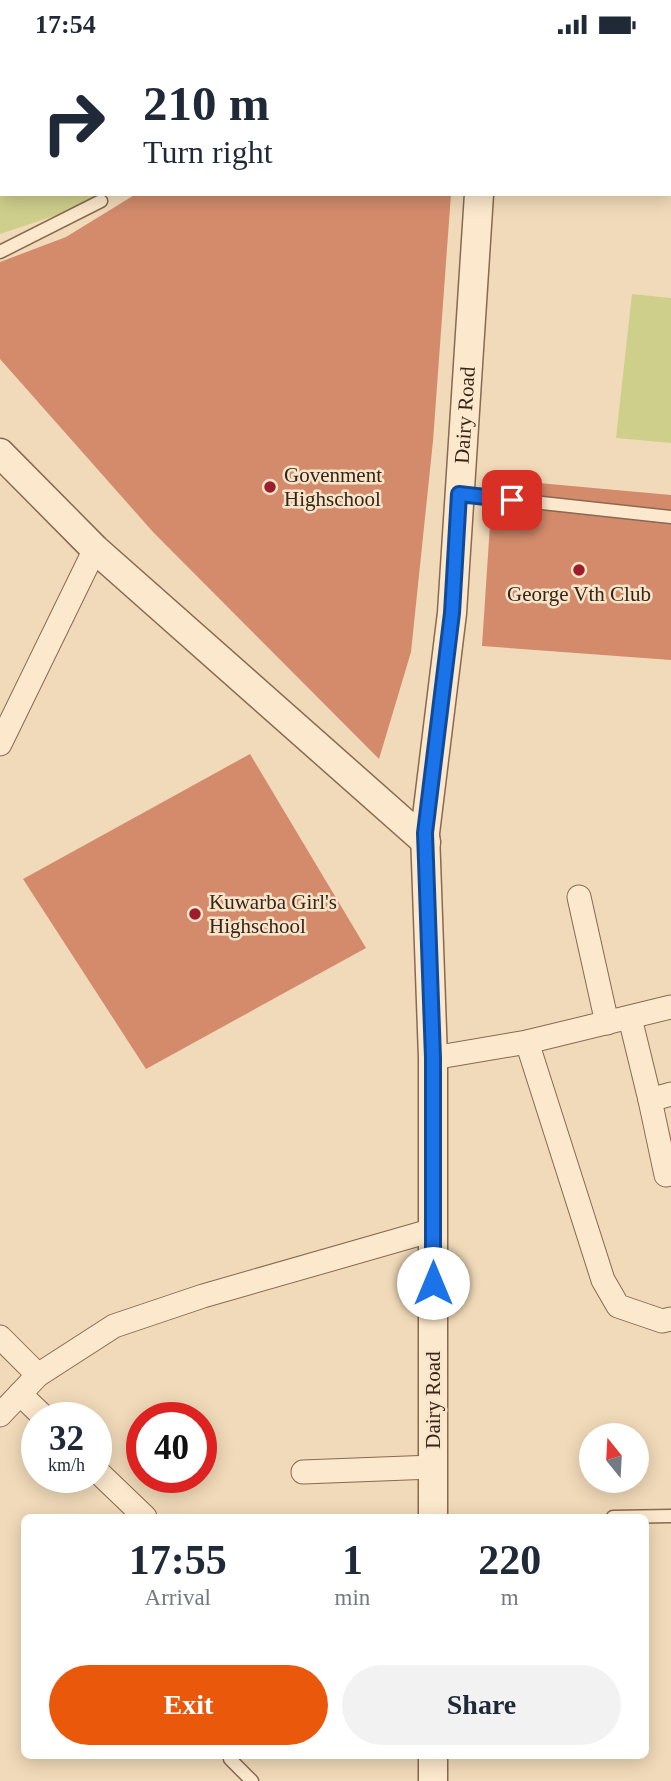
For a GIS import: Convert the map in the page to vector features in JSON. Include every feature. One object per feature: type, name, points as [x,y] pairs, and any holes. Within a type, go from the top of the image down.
[{"type":"street","name":"Dairy Road","points":[[433,1514],[433,1058],[426,842],[452,613],[479,196]]},
{"type":"street","points":[[0,453],[95,549],[426,842]]},
{"type":"street","points":[[0,744],[95,549]]},
{"type":"street","points":[[579,897],[618,1020],[661,1097],[666,1175]]},
{"type":"street","points":[[433,1058],[527,1042],[671,1007]]},
{"type":"street","points":[[527,1042],[603,1280],[618,1306],[662,1321],[671,1319]]},
{"type":"street","points":[[0,1415],[38,1374],[114,1327],[203,1296],[433,1230]]},
{"type":"street","points":[[0,1337],[38,1374]]},
{"type":"street","points":[[20,1394],[28,1402]]},
{"type":"street","points":[[303,1472],[433,1467]]},
{"type":"street","points":[[112,1485],[142,1514]]},
{"type":"street","points":[[433,1759],[433,1781]]},
{"type":"lane","points":[[0,252],[101,201]]},
{"type":"lane","points":[[459,494],[671,517]]},
{"type":"lane","points":[[649,1516],[671,1516]]},
{"type":"lane","points":[[230,1759],[252,1781]]},
{"type":"green space","points":[[0,196],[96,196],[96,202],[0,234]]},
{"type":"green space","points":[[632,294],[671,298],[671,443],[616,438]]},
{"type":"building","name":"Govenment Highschool","points":[[133,196],[451,196],[433,441],[411,652],[379,759],[153,532],[0,359],[0,262],[66,237]]},
{"type":"building","name":"George Vth Club","points":[[493,479],[671,495],[671,660],[482,646]]},
{"type":"building","name":"Kuwarba Girl's Highschool","points":[[250,754],[366,948],[146,1069],[23,879]]},
{"type":"place","name":"Govenment Highschool","points":[[270,487]]},
{"type":"place","name":"George Vth Club","points":[[579,570]]},
{"type":"place","name":"Kuwarba Girl's Highschool","points":[[195,914]]},
{"type":"route","points":[[433,1283],[433,1058],[425,833],[452,613],[459,494],[512,500]]}]
